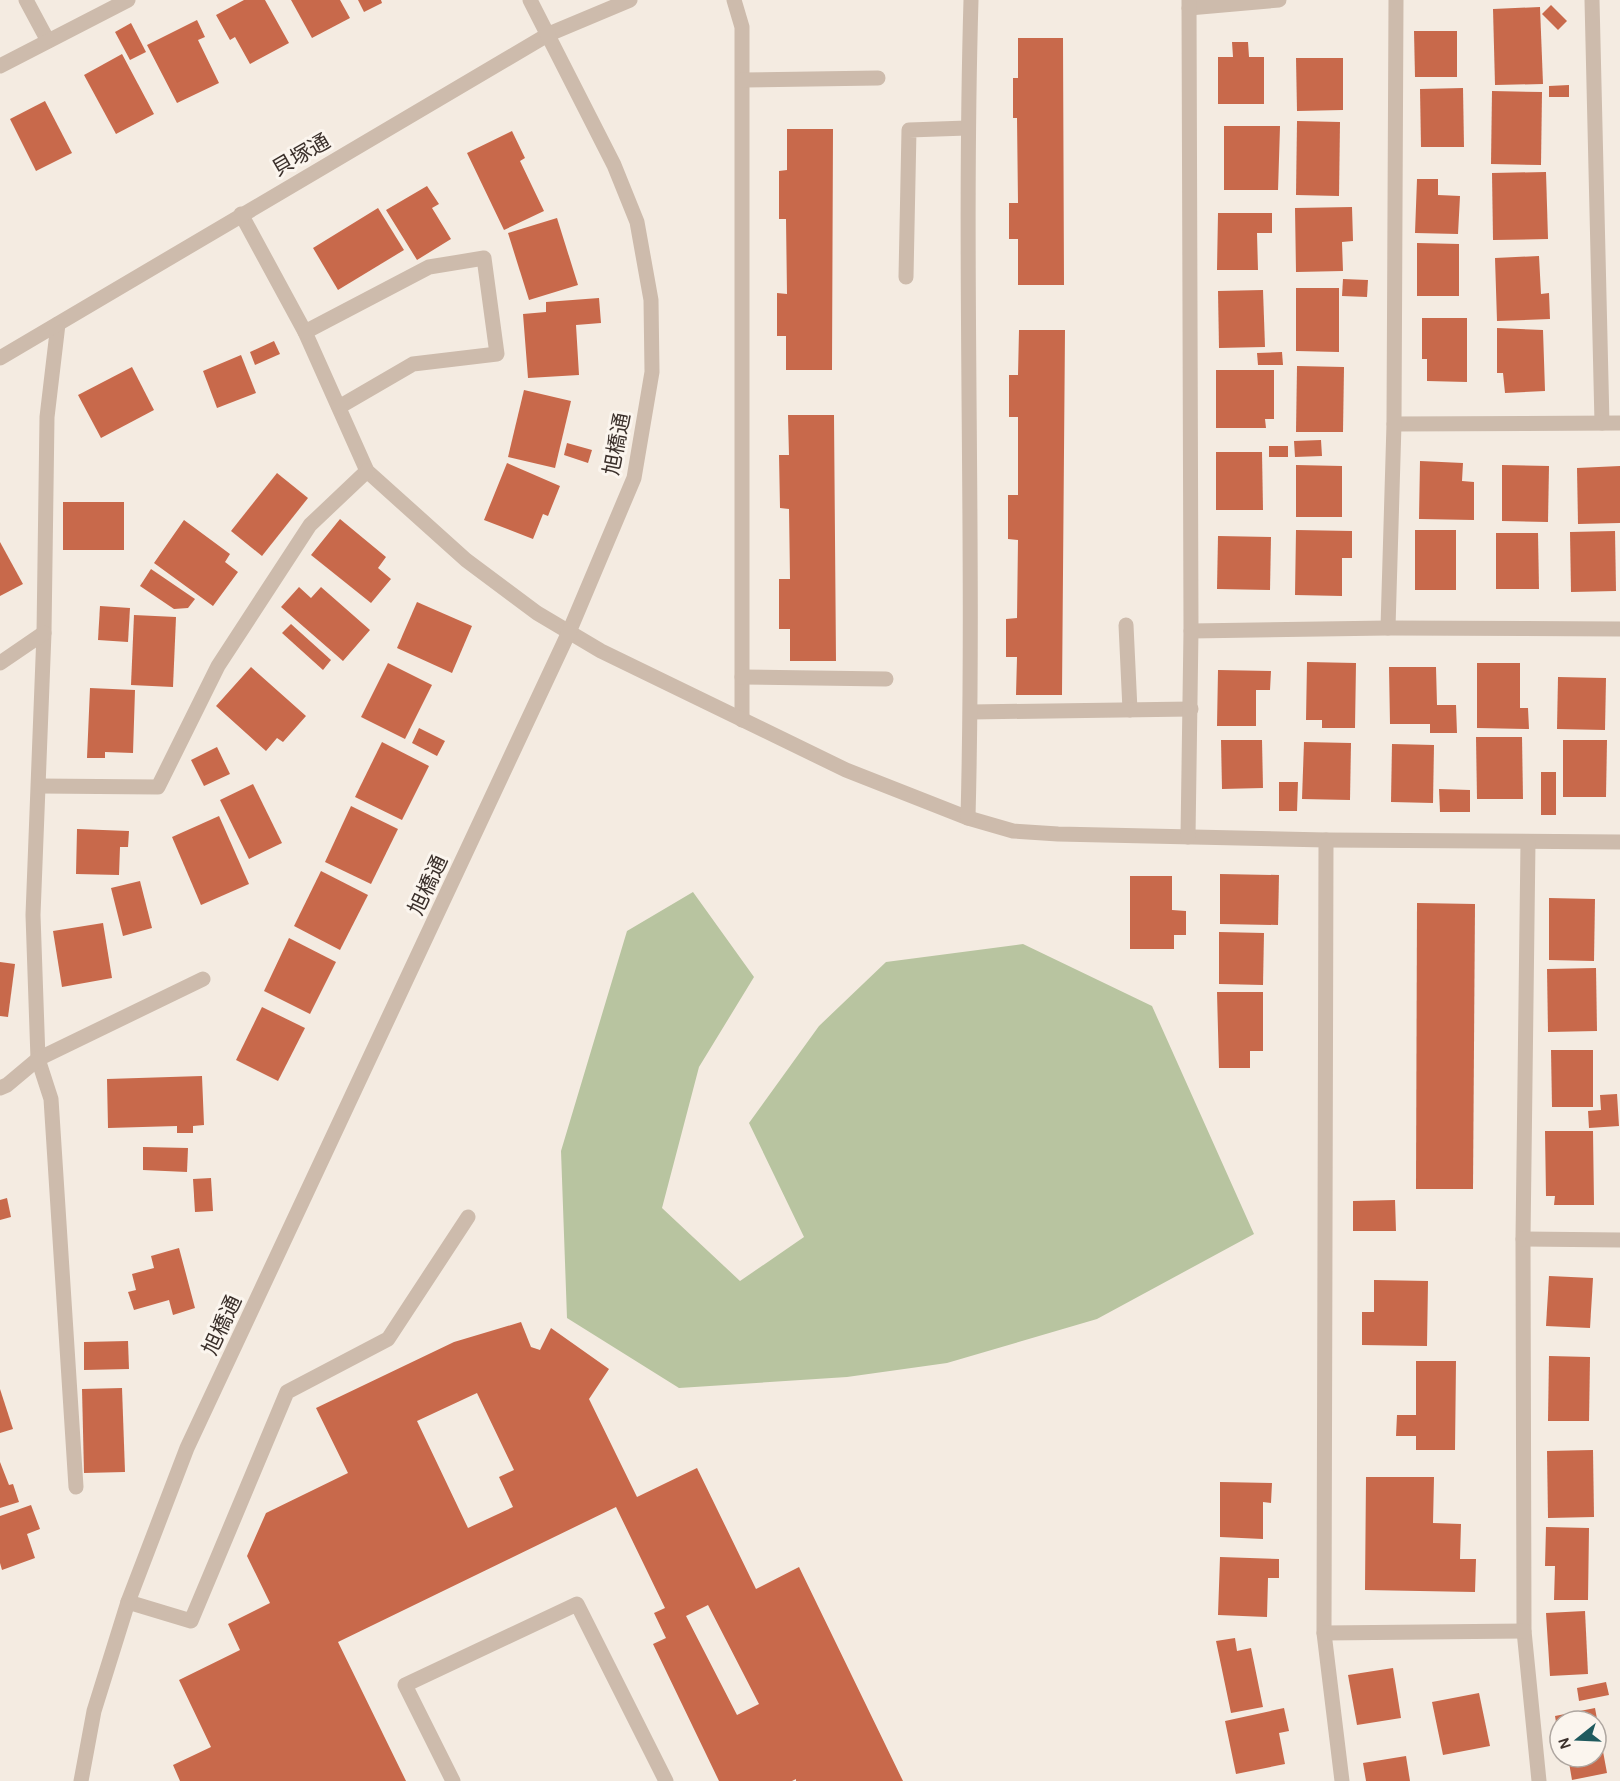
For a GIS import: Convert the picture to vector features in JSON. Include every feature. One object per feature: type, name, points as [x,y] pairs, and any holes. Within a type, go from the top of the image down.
[{"type":"street","points":[[26,0],[48,41]]},
{"type":"street","points":[[0,66],[128,0]]},
{"type":"street","name":"旭橋通","points":[[81,1781],[94,1711],[128,1602],[187,1448],[569,632],[634,478],[652,372],[651,300],[638,222],[614,165],[530,0]]},
{"type":"street","name":"貝塚通","points":[[0,358],[549,34],[630,0]]},
{"type":"street","points":[[734,0],[742,27],[743,80],[742,720]]},
{"type":"street","points":[[968,818],[971,712],[968,128],[971,0]]},
{"type":"street","points":[[1188,837],[1191,709],[1189,4],[1279,0]]},
{"type":"street","points":[[1388,628],[1394,424],[1396,0]]},
{"type":"street","points":[[1592,0],[1602,423]]},
{"type":"street","points":[[743,80],[878,78]]},
{"type":"street","points":[[906,277],[909,130],[968,128]]},
{"type":"street","points":[[241,214],[305,332],[367,471],[466,560],[537,612],[569,632],[601,651],[846,770],[968,818],[1013,831],[1326,840],[1620,842]]},
{"type":"street","points":[[305,332],[429,267],[484,258],[497,354],[413,364],[339,407]]},
{"type":"street","points":[[58,324],[47,417],[44,633],[33,915],[38,1059],[51,1099],[76,1487]]},
{"type":"street","points":[[1394,424],[1620,423]]},
{"type":"street","points":[[39,786],[158,787],[218,666],[310,525],[367,471]]},
{"type":"street","points":[[1126,625],[1130,710]]},
{"type":"street","points":[[1191,632],[1388,628],[1620,629]]},
{"type":"street","points":[[0,663],[44,633]]},
{"type":"street","points":[[742,676],[885,679]]},
{"type":"street","points":[[971,712],[1191,709]]},
{"type":"street","points":[[1326,840],[1324,1633],[1342,1781]]},
{"type":"street","points":[[1528,842],[1523,1239],[1524,1631],[1539,1781]]},
{"type":"street","points":[[0,1088],[7,1085],[38,1059],[203,979]]},
{"type":"street","points":[[128,1602],[191,1621],[287,1392],[388,1339],[468,1217]]},
{"type":"street","points":[[1523,1239],[1620,1240]]},
{"type":"street","points":[[453,1781],[405,1685],[577,1604],[666,1781]]},
{"type":"street","points":[[1324,1633],[1524,1631]]},
{"type":"green space","points":[[693,892],[754,977],[699,1067],[662,1208],[740,1281],[804,1237],[749,1123],[819,1026],[886,962],[1023,944],[1152,1006],[1254,1234],[1097,1319],[947,1363],[847,1377],[679,1388],[567,1318],[561,1151],[627,931]]},
{"type":"building","points":[[244,0],[265,0],[289,43],[250,64],[235,37],[230,40],[216,15]]},
{"type":"building","points":[[291,0],[340,0],[350,18],[312,38]]},
{"type":"building","points":[[358,0],[381,0],[382,3],[364,12]]},
{"type":"building","points":[[1551,5],[1567,21],[1558,30],[1542,14]]},
{"type":"building","points":[[1540,7],[1543,84],[1495,85],[1493,9]]},
{"type":"building","points":[[197,20],[205,37],[198,40],[219,83],[177,103],[147,45]]},
{"type":"building","points":[[131,23],[146,52],[130,60],[115,32]]},
{"type":"building","points":[[1414,31],[1457,31],[1457,77],[1415,77]]},
{"type":"building","points":[[1018,38],[1063,38],[1064,285],[1018,285],[1018,239],[1009,239],[1009,203],[1018,203],[1017,118],[1013,118],[1013,78],[1018,78]]},
{"type":"building","points":[[1232,42],[1248,42],[1249,57],[1264,57],[1264,104],[1218,104],[1218,57],[1233,57]]},
{"type":"building","points":[[122,54],[154,114],[116,134],[84,75]]},
{"type":"building","points":[[1296,58],[1343,58],[1343,110],[1297,111]]},
{"type":"building","points":[[1569,85],[1569,97],[1549,97],[1549,86]]},
{"type":"building","points":[[1463,88],[1464,147],[1421,147],[1420,89]]},
{"type":"building","points":[[1492,91],[1542,92],[1541,165],[1491,164]]},
{"type":"building","points":[[45,101],[72,153],[36,171],[10,119]]},
{"type":"building","points":[[1297,121],[1340,122],[1339,196],[1296,195]]},
{"type":"building","points":[[1224,126],[1280,126],[1278,190],[1224,190]]},
{"type":"building","points":[[787,129],[833,129],[832,370],[786,370],[786,336],[777,336],[777,293],[787,294],[786,219],[779,219],[779,171],[787,170]]},
{"type":"building","points":[[512,131],[525,158],[520,161],[544,211],[504,230],[467,153]]},
{"type":"building","points":[[1546,172],[1548,239],[1493,240],[1492,173]]},
{"type":"building","points":[[1417,179],[1438,179],[1438,195],[1460,196],[1458,234],[1415,233]]},
{"type":"building","points":[[427,186],[439,204],[432,208],[451,239],[417,260],[386,210]]},
{"type":"building","points":[[1352,207],[1353,241],[1342,242],[1343,271],[1296,272],[1295,208]]},
{"type":"building","points":[[378,208],[404,250],[338,290],[313,248]]},
{"type":"building","points":[[1218,213],[1272,213],[1272,233],[1257,233],[1258,270],[1217,270]]},
{"type":"building","points":[[557,218],[578,285],[529,300],[508,233]]},
{"type":"building","points":[[1417,243],[1459,244],[1459,296],[1417,296]]},
{"type":"building","points":[[1539,256],[1541,294],[1549,293],[1550,319],[1497,321],[1495,258]]},
{"type":"building","points":[[1343,279],[1368,280],[1367,297],[1342,296]]},
{"type":"building","points":[[1296,288],[1339,288],[1339,352],[1296,351]]},
{"type":"building","points":[[1263,290],[1265,347],[1219,348],[1218,291]]},
{"type":"building","points":[[599,298],[601,323],[576,325],[579,375],[528,378],[523,314],[546,312],[546,302]]},
{"type":"building","points":[[1422,318],[1467,318],[1467,382],[1427,381],[1427,359],[1422,359]]},
{"type":"building","points":[[1497,328],[1543,330],[1545,391],[1505,393],[1503,373],[1497,373]]},
{"type":"building","points":[[1019,330],[1065,330],[1062,695],[1016,695],[1017,657],[1006,657],[1006,619],[1017,618],[1018,540],[1008,539],[1008,495],[1018,495],[1018,417],[1009,417],[1009,375],[1018,375]]},
{"type":"building","points":[[274,341],[280,354],[255,365],[250,352]]},
{"type":"building","points":[[1282,352],[1283,365],[1258,365],[1257,353]]},
{"type":"building","points":[[241,355],[256,393],[217,408],[203,371]]},
{"type":"building","points":[[1297,366],[1344,367],[1343,432],[1296,432]]},
{"type":"building","points":[[132,367],[154,410],[101,438],[78,395]]},
{"type":"building","points":[[1216,370],[1274,370],[1274,419],[1265,419],[1266,428],[1216,428]]},
{"type":"building","points":[[524,390],[571,401],[555,468],[508,457]]},
{"type":"building","points":[[788,415],[834,415],[836,661],[790,661],[790,629],[779,629],[779,579],[790,579],[789,509],[780,508],[779,455],[789,455]]},
{"type":"building","points":[[1321,440],[1322,456],[1295,457],[1294,441]]},
{"type":"building","points":[[567,443],[592,450],[588,463],[564,455]]},
{"type":"building","points":[[1269,446],[1288,446],[1288,457],[1269,457]]},
{"type":"building","points":[[1216,452],[1262,452],[1263,510],[1216,510]]},
{"type":"building","points":[[1420,461],[1463,463],[1462,481],[1474,482],[1474,520],[1419,519]]},
{"type":"building","points":[[507,463],[560,486],[548,516],[543,514],[533,539],[484,520]]},
{"type":"building","points":[[1296,465],[1342,466],[1342,517],[1296,517]]},
{"type":"building","points":[[1502,465],[1549,466],[1548,522],[1502,521]]},
{"type":"building","points":[[1620,466],[1620,523],[1578,524],[1577,468]]},
{"type":"building","points":[[277,473],[308,498],[262,556],[231,531]]},
{"type":"building","points":[[63,502],[124,502],[124,550],[63,550]]},
{"type":"building","points":[[340,519],[386,557],[378,568],[391,579],[371,603],[311,555]]},
{"type":"building","points":[[184,520],[230,554],[225,562],[238,572],[213,606],[154,563]]},
{"type":"building","points":[[1296,530],[1352,531],[1352,558],[1342,558],[1342,596],[1295,595]]},
{"type":"building","points":[[1415,530],[1456,530],[1456,590],[1415,590]]},
{"type":"building","points":[[1615,531],[1616,591],[1571,592],[1570,532]]},
{"type":"building","points":[[1496,533],[1538,533],[1539,589],[1496,589]]},
{"type":"building","points":[[1218,536],[1271,537],[1270,590],[1217,589]]},
{"type":"building","points":[[0,542],[23,584],[0,596]]},
{"type":"building","points":[[151,569],[195,599],[188,608],[174,609],[140,586]]},
{"type":"building","points":[[299,587],[311,598],[321,587],[370,630],[343,661],[281,607]]},
{"type":"building","points":[[417,602],[472,626],[452,673],[397,648]]},
{"type":"building","points":[[100,606],[130,608],[128,642],[98,640]]},
{"type":"building","points":[[134,615],[176,617],[173,687],[131,685]]},
{"type":"building","points":[[291,624],[331,660],[323,670],[282,633]]},
{"type":"building","points":[[1307,662],[1356,663],[1355,728],[1322,728],[1322,720],[1306,720]]},
{"type":"building","points":[[388,663],[432,685],[405,739],[361,717]]},
{"type":"building","points":[[1477,663],[1520,663],[1520,708],[1528,708],[1529,729],[1477,728]]},
{"type":"building","points":[[251,667],[306,716],[283,742],[277,738],[266,751],[216,706]]},
{"type":"building","points":[[1389,667],[1436,667],[1437,705],[1456,705],[1457,733],[1430,733],[1430,724],[1390,724]]},
{"type":"building","points":[[1218,670],[1271,671],[1270,690],[1256,690],[1256,726],[1217,726]]},
{"type":"building","points":[[1558,677],[1606,678],[1605,730],[1557,729]]},
{"type":"building","points":[[90,688],[135,690],[133,753],[105,752],[105,758],[87,758]]},
{"type":"building","points":[[419,728],[445,741],[437,756],[412,743]]},
{"type":"building","points":[[1476,737],[1522,737],[1523,799],[1477,799]]},
{"type":"building","points":[[1221,740],[1262,740],[1263,788],[1222,789]]},
{"type":"building","points":[[1563,740],[1607,740],[1606,797],[1563,797]]},
{"type":"building","points":[[382,742],[429,766],[402,820],[355,797]]},
{"type":"building","points":[[1304,742],[1351,743],[1350,800],[1302,799]]},
{"type":"building","points":[[1392,744],[1434,745],[1433,803],[1391,802]]},
{"type":"building","points":[[217,747],[230,774],[204,786],[191,760]]},
{"type":"building","points":[[1541,772],[1556,772],[1556,815],[1541,815]]},
{"type":"building","points":[[1279,782],[1298,782],[1297,811],[1279,811]]},
{"type":"building","points":[[253,784],[282,843],[249,859],[220,800]]},
{"type":"building","points":[[1439,789],[1470,790],[1470,812],[1440,812]]},
{"type":"building","points":[[351,806],[398,829],[371,884],[325,862]]},
{"type":"building","points":[[219,816],[249,884],[201,905],[172,837]]},
{"type":"building","points":[[77,829],[129,831],[128,847],[120,847],[119,875],[76,874]]},
{"type":"building","points":[[321,871],[368,895],[340,950],[294,926]]},
{"type":"building","points":[[1220,874],[1279,875],[1278,925],[1220,924]]},
{"type":"building","points":[[1130,876],[1172,876],[1172,910],[1186,911],[1186,935],[1174,935],[1174,949],[1130,949]]},
{"type":"building","points":[[140,881],[152,928],[123,936],[111,888]]},
{"type":"building","points":[[1549,898],[1595,899],[1594,961],[1549,960]]},
{"type":"building","points":[[1417,903],[1475,904],[1473,1189],[1416,1189]]},
{"type":"building","points":[[103,923],[112,978],[62,987],[53,931]]},
{"type":"building","points":[[1219,932],[1264,933],[1263,985],[1219,984]]},
{"type":"building","points":[[289,938],[336,962],[310,1014],[264,991]]},
{"type":"building","points":[[0,962],[15,964],[8,1017],[0,1016]]},
{"type":"building","points":[[1596,968],[1597,1031],[1548,1032],[1547,969]]},
{"type":"building","points":[[1217,992],[1263,992],[1263,1051],[1250,1051],[1250,1068],[1219,1068]]},
{"type":"building","points":[[262,1007],[305,1028],[278,1081],[236,1060]]},
{"type":"building","points":[[1551,1050],[1593,1050],[1593,1107],[1552,1107]]},
{"type":"building","points":[[202,1076],[204,1125],[193,1126],[193,1133],[177,1133],[177,1126],[108,1128],[107,1079]]},
{"type":"building","points":[[1617,1094],[1619,1126],[1589,1128],[1588,1111],[1601,1110],[1600,1095]]},
{"type":"building","points":[[1545,1131],[1593,1131],[1594,1205],[1554,1205],[1555,1196],[1546,1196]]},
{"type":"building","points":[[143,1147],[188,1148],[187,1172],[143,1170]]},
{"type":"building","points":[[211,1178],[213,1211],[195,1212],[193,1179]]},
{"type":"building","points":[[7,1198],[11,1217],[0,1220],[0,1200]]},
{"type":"building","points":[[1395,1200],[1396,1231],[1353,1231],[1353,1201]]},
{"type":"building","points":[[179,1248],[195,1308],[173,1315],[169,1300],[134,1310],[128,1292],[136,1290],[132,1274],[154,1268],[151,1256]]},
{"type":"building","points":[[1549,1276],[1593,1278],[1590,1328],[1546,1326]]},
{"type":"building","points":[[1374,1280],[1428,1281],[1427,1346],[1362,1345],[1362,1312],[1374,1312]]},
{"type":"building","points":[[521,1322],[531,1347],[540,1350],[551,1328],[609,1369],[589,1399],[637,1497],[697,1468],[756,1589],[799,1567],[903,1781],[796,1781],[796,1779],[792,1781],[719,1781],[653,1644],[666,1638],[654,1613],[665,1608],[616,1507],[338,1642],[406,1781],[180,1781],[173,1765],[211,1747],[179,1680],[240,1650],[228,1624],[270,1603],[247,1556],[266,1513],[348,1473],[316,1408],[454,1342]],"holes":[[[477,1393],[514,1470],[499,1477],[513,1507],[468,1528],[417,1421]],[[708,1605],[759,1704],[737,1715],[686,1616]]]},
{"type":"building","points":[[128,1341],[129,1369],[84,1370],[84,1342]]},
{"type":"building","points":[[1549,1356],[1590,1357],[1589,1421],[1548,1421]]},
{"type":"building","points":[[1416,1361],[1456,1361],[1455,1450],[1416,1450],[1416,1436],[1396,1436],[1397,1415],[1416,1415]]},
{"type":"building","points":[[122,1388],[125,1472],[84,1473],[82,1389]]},
{"type":"building","points":[[0,1389],[13,1429],[0,1433]]},
{"type":"building","points":[[1593,1450],[1594,1517],[1548,1518],[1547,1451]]},
{"type":"building","points":[[0,1462],[9,1485],[13,1484],[19,1502],[0,1508]]},
{"type":"building","points":[[1366,1477],[1434,1477],[1433,1523],[1461,1524],[1460,1559],[1476,1559],[1475,1592],[1365,1590]]},
{"type":"building","points":[[1220,1482],[1272,1483],[1271,1503],[1263,1502],[1263,1539],[1220,1537]]},
{"type":"building","points":[[31,1505],[40,1529],[27,1534],[35,1558],[2,1570],[0,1516]]},
{"type":"building","points":[[1546,1527],[1589,1528],[1588,1600],[1554,1600],[1555,1566],[1545,1566]]},
{"type":"building","points":[[1220,1557],[1279,1559],[1279,1578],[1268,1578],[1267,1617],[1218,1615]]},
{"type":"building","points":[[1585,1611],[1588,1674],[1550,1676],[1546,1613]]},
{"type":"building","points":[[1235,1638],[1237,1651],[1251,1648],[1263,1707],[1231,1713],[1216,1641]]},
{"type":"building","points":[[1393,1668],[1401,1718],[1357,1725],[1348,1675]]},
{"type":"building","points":[[1606,1682],[1609,1695],[1579,1701],[1577,1688]]},
{"type":"building","points":[[1479,1693],[1490,1746],[1443,1755],[1432,1702]]},
{"type":"building","points":[[1284,1708],[1289,1731],[1279,1733],[1285,1764],[1236,1774],[1225,1721]]},
{"type":"building","points":[[1406,1756],[1410,1781],[1366,1781],[1363,1763]]},
{"type":"building","points":[[1570,1769],[1606,1769],[1607,1773],[1572,1780]]}]
